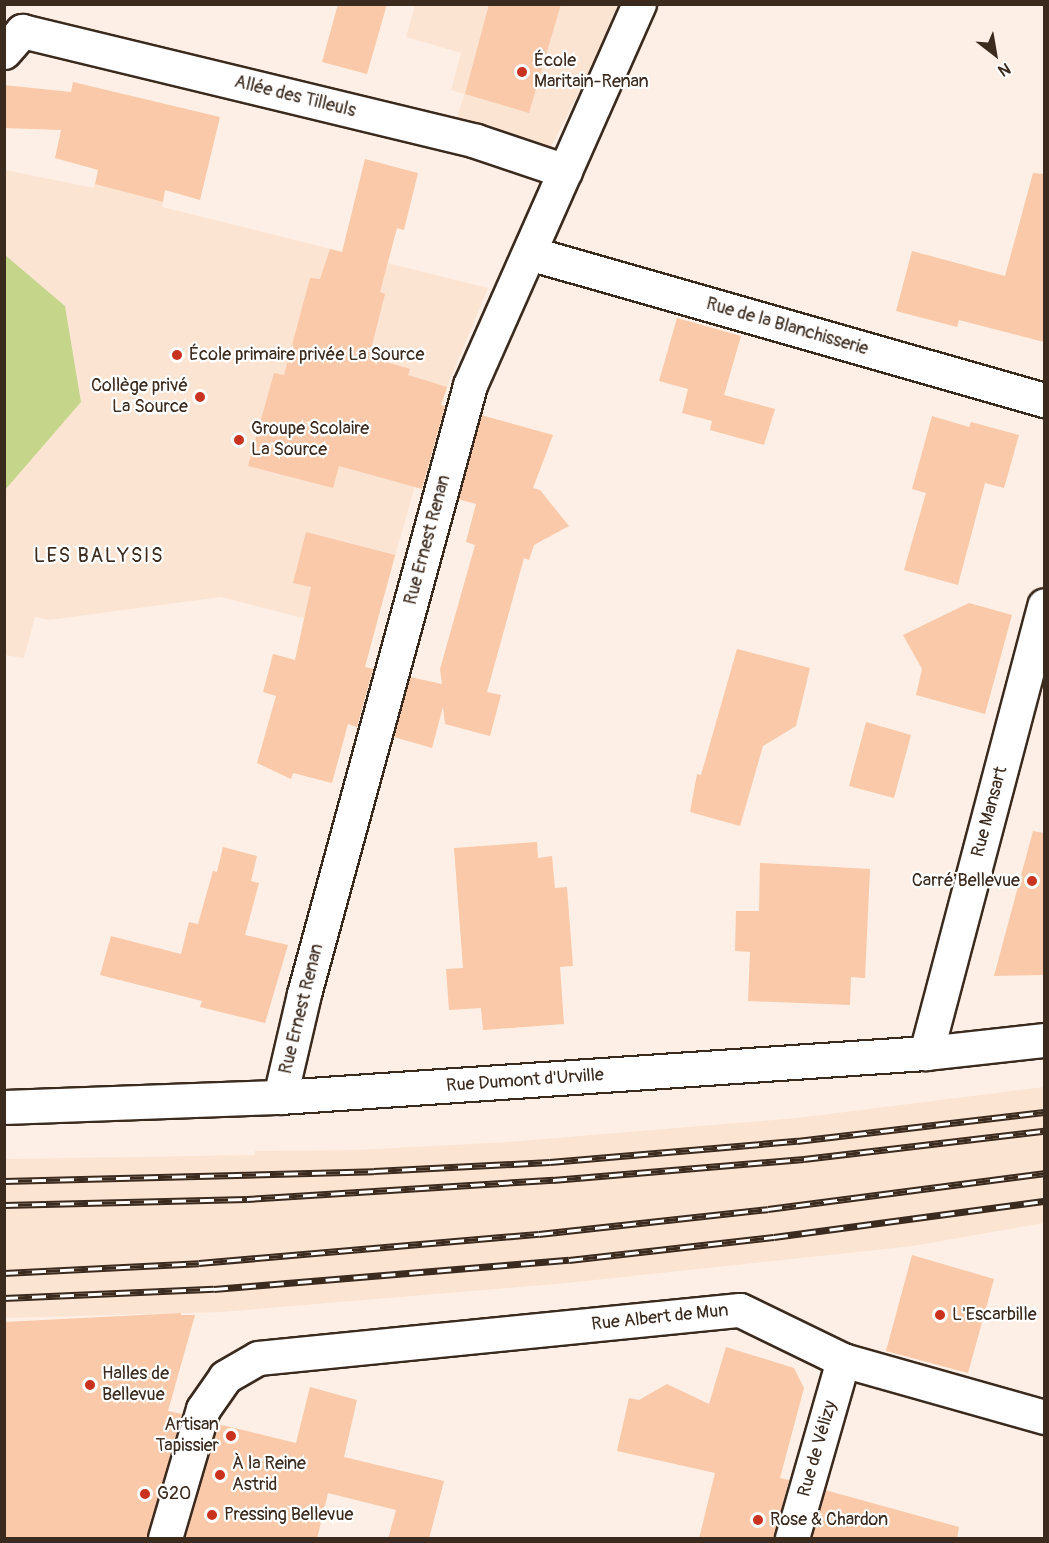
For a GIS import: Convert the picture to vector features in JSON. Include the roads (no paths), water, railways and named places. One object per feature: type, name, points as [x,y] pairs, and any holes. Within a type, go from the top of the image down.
[{"type":"street","name":"Rue Ernest Renan","points":[[280,1097],[304,994],[470,385],[639,4]]},
{"type":"street","name":"Allée des Tilleuls","points":[[13,41],[476,141],[565,171]]},
{"type":"street","name":"Rue de la Blanchisserie","points":[[529,253],[1044,400]]},
{"type":"street","name":"Rue Mansart","points":[[926,1053],[1044,605]]},
{"type":"street","name":"Rue Dumont d'Urville","points":[[4,1107],[280,1097],[926,1053],[1044,1040]]},
{"type":"street","name":"Rue Albert de Mun","points":[[165,1539],[203,1409],[225,1377],[258,1358],[740,1311],[843,1360],[1044,1417]]},
{"type":"street","name":"Rue de Vélizy","points":[[792,1539],[843,1360]]},
{"type":"railway","points":[[4,1181],[374,1171],[550,1162],[797,1141],[1044,1112]]},
{"type":"railway","points":[[4,1205],[247,1199],[553,1180],[804,1159],[1044,1131]]},
{"type":"railway","points":[[4,1273],[199,1263],[539,1234],[768,1209],[1044,1173]]},
{"type":"railway","points":[[4,1298],[214,1289],[569,1260],[774,1237],[1044,1201]]},
{"type":"place","name":"École Maritain-Renan","points":[[522,72]]},
{"type":"place","name":"École primaire privée La Source","points":[[177,355]]},
{"type":"place","name":"Collège privé La Source","points":[[200,397]]},
{"type":"place","name":"Groupe Scolaire La Source","points":[[239,440]]},
{"type":"place","name":"Carré Bellevue","points":[[1032,881]]},
{"type":"place","name":"L'Escarbille","points":[[940,1315]]},
{"type":"place","name":"Halles de Bellevue","points":[[90,1385]]},
{"type":"place","name":"Artisan Tapissier","points":[[231,1436]]},
{"type":"place","name":"À la Reine Astrid","points":[[220,1475]]},
{"type":"place","name":"G20","points":[[145,1494]]},
{"type":"place","name":"Pressing Bellevue","points":[[212,1515]]},
{"type":"place","name":"Rose & Chardon","points":[[758,1520]]},
{"type":"district","name":"LES BALYSIS","points":[[99,555]]}]
